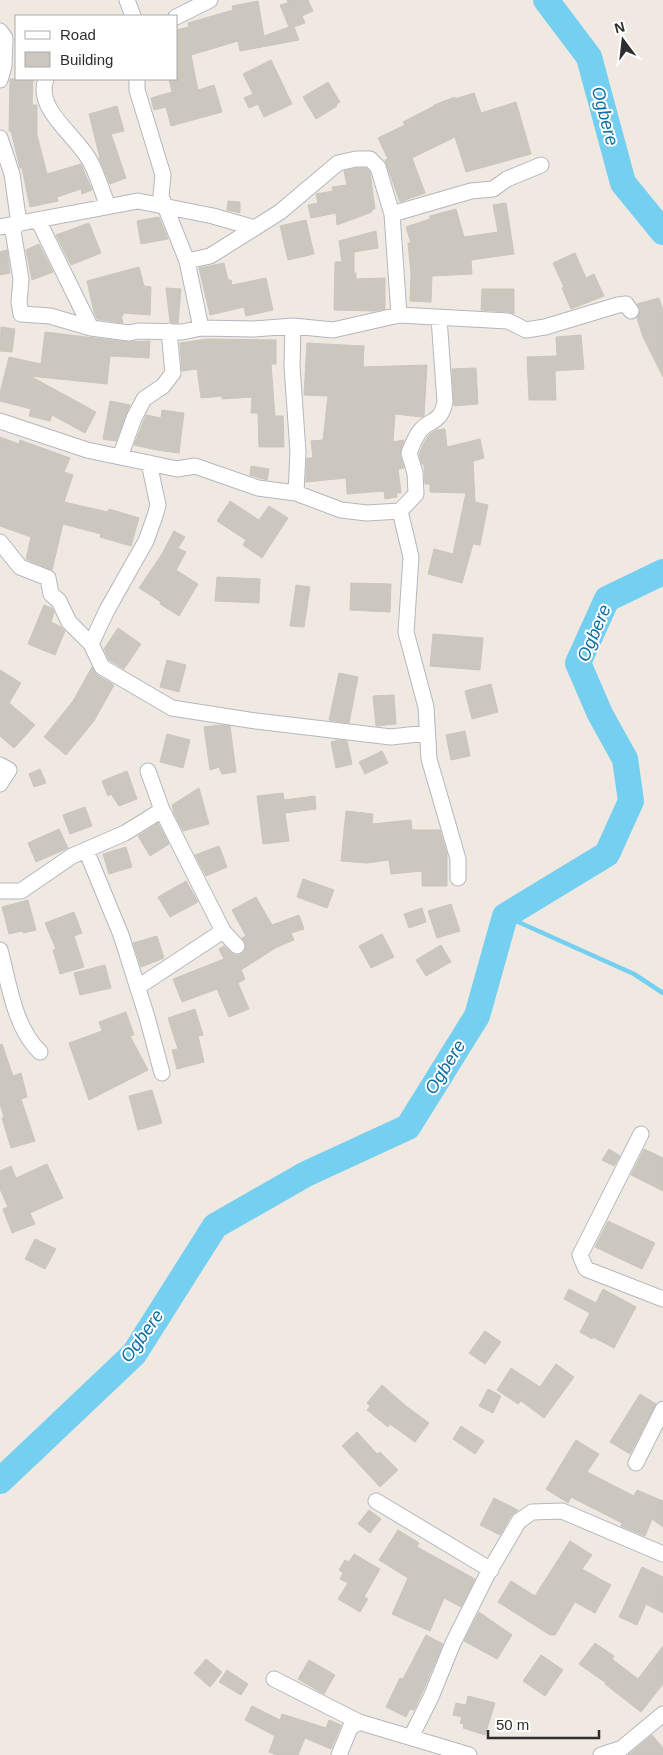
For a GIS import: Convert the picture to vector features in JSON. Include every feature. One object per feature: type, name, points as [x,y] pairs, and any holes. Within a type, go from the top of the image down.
[{"type":"street","points":[[127,0],[133,15]]},
{"type":"street","points":[[178,16],[210,0]]},
{"type":"street","points":[[0,32],[5,38],[4,66],[0,80]]},
{"type":"street","points":[[46,80],[43,87],[46,104],[91,162],[108,206]]},
{"type":"street","points":[[138,80],[137,90],[163,175],[161,196],[187,261],[200,328]]},
{"type":"street","points":[[0,138],[12,174],[10,226],[21,279],[19,302],[21,314],[50,316],[91,328],[129,333],[182,332],[200,328],[253,329],[293,326],[333,330],[399,315],[508,320],[526,330],[545,327],[618,305],[626,304],[631,311]]},
{"type":"street","points":[[187,261],[210,256],[280,212],[338,162],[370,159],[378,167],[392,214],[399,315]]},
{"type":"street","points":[[392,214],[471,191],[492,189],[507,179],[541,165]]},
{"type":"street","points":[[10,226],[138,201],[164,205],[255,228]]},
{"type":"street","points":[[38,220],[91,328]]},
{"type":"street","points":[[0,421],[87,450],[176,469],[195,466],[258,488],[296,493],[341,510],[367,513],[400,511],[416,494],[415,473],[409,453],[420,430],[434,422],[443,412],[445,402],[439,318]]},
{"type":"street","points":[[293,326],[292,366],[298,452],[296,493]]},
{"type":"street","points":[[120,457],[134,418],[144,399],[163,386],[173,373],[169,331]]},
{"type":"street","points":[[91,644],[107,610],[146,541],[155,516],[158,505],[149,463]]},
{"type":"street","points":[[400,511],[411,557],[406,632],[426,707],[429,759],[458,858],[458,878]]},
{"type":"street","points":[[0,542],[20,567],[48,578],[51,594],[59,601],[69,622],[91,644],[102,667],[172,708],[256,722],[391,738],[428,733]]},
{"type":"street","points":[[0,765],[9,770],[0,784]]},
{"type":"street","points":[[148,771],[162,810],[223,931],[237,946]]},
{"type":"street","points":[[0,892],[21,891],[72,856],[125,833],[162,810]]},
{"type":"street","points":[[86,850],[121,935],[162,1072]]},
{"type":"street","points":[[138,987],[223,931]]},
{"type":"street","points":[[0,950],[15,1006],[30,1042],[40,1052]]},
{"type":"street","points":[[641,1134],[580,1255],[586,1269],[663,1299]]},
{"type":"street","points":[[636,1463],[663,1409]]},
{"type":"street","points":[[376,1501],[491,1570]]},
{"type":"street","points":[[411,1737],[431,1696],[453,1643],[519,1521],[532,1512],[562,1511],[663,1554]]},
{"type":"street","points":[[274,1679],[358,1722],[470,1755]]},
{"type":"street","points":[[601,1755],[624,1752],[663,1714]]},
{"type":"street","points":[[339,1755],[350,1728],[358,1722]]},
{"type":"building","points":[[287,0],[308,0],[313,11],[302,16],[305,23],[294,27],[299,40],[240,51],[238,41],[191,55],[198,90],[214,85],[222,112],[171,126],[166,107],[154,110],[151,98],[172,92],[169,80],[178,80],[178,30],[189,27],[188,23],[233,10],[232,6],[258,1],[264,36],[289,27],[280,5],[288,3]]},
{"type":"building","points":[[271,60],[292,104],[264,117],[258,104],[249,108],[244,98],[253,94],[243,74]]},
{"type":"building","points":[[10,79],[33,80],[32,105],[37,105],[37,135],[47,174],[81,164],[92,190],[82,194],[81,189],[57,197],[58,201],[30,207],[22,168],[20,168],[11,131],[9,131]]},
{"type":"building","points":[[328,82],[340,102],[336,104],[337,106],[316,119],[303,97]]},
{"type":"building","points":[[474,93],[481,113],[516,102],[531,154],[466,172],[455,137],[412,158],[425,193],[400,202],[385,160],[388,159],[378,138],[405,125],[403,122],[434,105],[455,97],[455,99]]},
{"type":"building","points":[[117,106],[124,131],[111,134],[126,178],[110,184],[99,158],[89,114]]},
{"type":"building","points":[[366,168],[370,172],[375,209],[372,209],[372,212],[337,225],[336,213],[311,218],[308,205],[318,203],[316,194],[333,191],[332,187],[347,185],[344,171]]},
{"type":"building","points":[[228,201],[240,202],[240,213],[227,210]]},
{"type":"building","points":[[506,203],[514,254],[471,260],[472,274],[432,276],[431,302],[410,301],[411,274],[408,243],[411,243],[406,227],[430,219],[430,216],[456,209],[464,237],[498,232],[493,205]]},
{"type":"building","points":[[159,217],[168,239],[141,244],[137,221]]},
{"type":"building","points":[[306,220],[314,254],[288,260],[280,226]]},
{"type":"building","points":[[89,223],[101,253],[71,265],[56,235]]},
{"type":"building","points":[[376,231],[378,248],[354,252],[354,273],[356,273],[356,279],[385,278],[385,309],[374,311],[334,310],[335,262],[342,262],[339,241]]},
{"type":"building","points":[[39,244],[53,272],[32,280],[26,250]]},
{"type":"building","points":[[7,250],[10,273],[0,275],[0,252]]},
{"type":"building","points":[[575,253],[586,278],[594,274],[604,296],[571,309],[553,263]]},
{"type":"building","points":[[224,263],[228,280],[231,280],[232,285],[266,278],[273,310],[246,316],[244,307],[210,315],[199,268]]},
{"type":"building","points":[[139,267],[144,286],[151,287],[150,315],[123,313],[123,316],[121,316],[123,323],[97,319],[87,281]]},
{"type":"building","points":[[166,288],[181,289],[178,323],[170,322]]},
{"type":"building","points":[[482,289],[514,289],[514,314],[481,310]]},
{"type":"building","points":[[659,298],[663,311],[663,377],[643,337],[637,318],[640,311],[637,304]]},
{"type":"building","points":[[1,327],[15,329],[12,352],[0,351]]},
{"type":"building","points":[[45,332],[128,342],[150,341],[149,358],[110,356],[107,384],[30,376],[96,412],[85,433],[52,415],[50,421],[29,416],[31,409],[0,401],[0,393],[9,357],[41,364]]},
{"type":"building","points":[[581,335],[584,369],[555,371],[556,400],[529,400],[527,357],[557,356],[556,337]]},
{"type":"building","points":[[207,339],[276,340],[276,364],[271,364],[275,416],[283,416],[284,447],[259,447],[258,413],[251,413],[252,397],[222,399],[222,396],[201,398],[197,369],[182,371],[180,343]]},
{"type":"building","points":[[307,343],[364,346],[363,367],[427,365],[424,416],[395,414],[393,442],[404,440],[400,455],[404,468],[398,469],[401,493],[396,493],[397,497],[385,499],[384,491],[347,494],[346,478],[306,482],[307,458],[313,458],[311,441],[323,440],[328,396],[304,395]]},
{"type":"building","points":[[476,368],[478,404],[454,406],[452,369]]},
{"type":"building","points":[[110,401],[130,405],[116,441],[103,439]]},
{"type":"building","points":[[162,410],[184,413],[179,453],[134,445],[146,415],[161,418]]},
{"type":"building","points":[[445,429],[447,447],[480,439],[484,458],[473,461],[475,502],[488,505],[480,545],[473,544],[462,583],[428,574],[434,549],[453,554],[466,493],[430,492],[430,484],[425,484],[424,464],[422,464],[419,454],[430,434],[436,430]]},
{"type":"building","points":[[0,437],[19,444],[20,440],[70,458],[64,472],[73,475],[64,502],[108,512],[109,509],[139,518],[131,546],[100,537],[101,534],[63,524],[52,570],[26,559],[31,537],[0,526]]},
{"type":"building","points":[[251,466],[269,469],[267,480],[250,475]]},
{"type":"building","points":[[230,501],[259,520],[269,506],[288,518],[262,558],[243,545],[246,540],[217,521]]},
{"type":"building","points":[[174,531],[185,537],[178,548],[186,552],[176,570],[198,584],[179,616],[139,588],[162,554]]},
{"type":"building","points":[[217,577],[260,579],[259,603],[215,601]]},
{"type":"building","points":[[351,583],[391,584],[390,612],[350,610]]},
{"type":"building","points":[[296,585],[310,587],[304,627],[290,626]]},
{"type":"building","points":[[44,605],[52,608],[54,612],[51,622],[65,631],[55,655],[28,644]]},
{"type":"building","points":[[118,628],[141,644],[124,669],[109,660],[104,649]]},
{"type":"building","points":[[433,634],[483,638],[480,670],[430,666]]},
{"type":"building","points":[[167,660],[186,665],[179,692],[160,687]]},
{"type":"building","points":[[92,667],[97,675],[114,685],[94,721],[66,755],[44,737],[73,701]]},
{"type":"building","points":[[0,670],[21,683],[9,703],[35,725],[14,748],[0,736]]},
{"type":"building","points":[[339,673],[358,677],[349,723],[329,720]]},
{"type":"building","points":[[491,684],[498,712],[472,719],[465,691]]},
{"type":"building","points":[[394,695],[396,724],[376,726],[373,696]]},
{"type":"building","points":[[230,726],[236,772],[222,774],[219,767],[210,770],[204,727]]},
{"type":"building","points":[[465,731],[470,756],[451,760],[446,735]]},
{"type":"building","points":[[167,734],[190,740],[183,768],[160,762]]},
{"type":"building","points":[[338,740],[347,741],[352,764],[336,768],[331,742]]},
{"type":"building","points":[[382,751],[388,763],[365,774],[359,762]]},
{"type":"building","points":[[40,769],[46,783],[34,787],[29,774]]},
{"type":"building","points":[[127,771],[137,799],[119,806],[111,794],[108,796],[102,781]]},
{"type":"building","points":[[199,788],[209,824],[183,831],[172,805]]},
{"type":"building","points":[[283,793],[284,800],[315,796],[316,809],[285,813],[289,841],[263,844],[257,796]]},
{"type":"building","points":[[85,807],[92,826],[70,834],[63,815]]},
{"type":"building","points":[[346,811],[373,814],[372,824],[411,820],[412,830],[440,830],[447,854],[447,886],[422,886],[422,871],[391,874],[389,860],[367,863],[341,861]]},
{"type":"building","points":[[158,823],[169,844],[150,856],[138,836]]},
{"type":"building","points":[[59,829],[68,848],[36,862],[28,843]]},
{"type":"building","points":[[219,846],[227,867],[206,876],[195,855]]},
{"type":"building","points":[[126,847],[132,867],[109,874],[103,854]]},
{"type":"building","points":[[303,879],[334,890],[327,908],[297,897]]},
{"type":"building","points":[[186,881],[198,902],[170,917],[158,897]]},
{"type":"building","points":[[256,897],[272,925],[299,915],[304,929],[291,933],[294,940],[277,947],[241,970],[245,979],[238,983],[249,1009],[229,1017],[217,989],[182,1002],[173,979],[224,959],[219,949],[224,946],[234,955],[240,955],[244,952],[246,944],[242,938],[246,936],[232,910]]},
{"type":"building","points":[[28,900],[36,930],[9,934],[2,907]]},
{"type":"building","points":[[451,904],[460,931],[437,938],[428,911]]},
{"type":"building","points":[[422,908],[426,922],[409,928],[404,914]]},
{"type":"building","points":[[74,912],[82,933],[74,936],[84,967],[60,974],[53,950],[56,949],[45,923]]},
{"type":"building","points":[[382,934],[394,957],[371,968],[359,946]]},
{"type":"building","points":[[157,936],[164,958],[141,967],[133,943]]},
{"type":"building","points":[[441,945],[451,962],[426,976],[416,960]]},
{"type":"building","points":[[105,965],[111,988],[80,995],[74,973]]},
{"type":"building","points":[[195,1009],[203,1035],[198,1036],[204,1062],[177,1069],[172,1050],[178,1049],[168,1018]]},
{"type":"building","points":[[126,1012],[134,1035],[130,1036],[148,1070],[89,1100],[69,1043],[102,1031],[99,1022]]},
{"type":"building","points":[[2,1044],[13,1076],[21,1073],[27,1097],[21,1099],[35,1141],[11,1148],[0,1104],[0,1045]]},
{"type":"building","points":[[152,1090],[162,1123],[138,1130],[129,1096]]},
{"type":"building","points":[[609,1149],[620,1156],[614,1166],[602,1160]]},
{"type":"building","points":[[644,1149],[663,1158],[663,1191],[631,1175]]},
{"type":"building","points":[[47,1164],[63,1198],[30,1213],[35,1224],[12,1233],[3,1209],[8,1207],[0,1189],[0,1171],[11,1166],[16,1178]]},
{"type":"building","points":[[608,1221],[655,1243],[642,1269],[595,1247]]},
{"type":"building","points":[[35,1239],[56,1249],[45,1269],[25,1259]]},
{"type":"building","points":[[569,1289],[596,1303],[603,1289],[636,1307],[614,1348],[580,1332],[590,1313],[564,1299]]},
{"type":"building","points":[[485,1331],[501,1342],[485,1364],[469,1353]]},
{"type":"building","points":[[556,1364],[574,1377],[544,1418],[521,1401],[518,1404],[497,1390],[511,1368],[540,1387]]},
{"type":"building","points":[[382,1385],[429,1423],[415,1442],[390,1424],[388,1427],[367,1410],[370,1406],[367,1403]]},
{"type":"building","points":[[488,1389],[501,1396],[493,1413],[479,1406]]},
{"type":"building","points":[[640,1394],[656,1404],[630,1454],[610,1442]]},
{"type":"building","points":[[461,1426],[484,1441],[475,1454],[453,1439]]},
{"type":"building","points":[[357,1432],[377,1454],[380,1452],[398,1470],[380,1487],[342,1446]]},
{"type":"building","points":[[576,1440],[599,1454],[587,1472],[634,1496],[637,1490],[663,1501],[663,1527],[652,1519],[645,1536],[621,1526],[622,1523],[571,1497],[568,1503],[546,1489]]},
{"type":"building","points":[[494,1498],[518,1510],[511,1516],[500,1535],[480,1525]]},
{"type":"building","points":[[369,1510],[381,1519],[370,1533],[358,1524]]},
{"type":"building","points":[[398,1530],[419,1543],[417,1547],[475,1579],[461,1607],[444,1598],[430,1631],[392,1614],[408,1578],[379,1560]]},
{"type":"building","points":[[570,1541],[592,1555],[582,1569],[611,1585],[595,1613],[575,1602],[555,1635],[550,1635],[498,1602],[511,1581],[535,1596]]},
{"type":"building","points":[[354,1554],[380,1569],[364,1597],[368,1599],[360,1612],[338,1599],[348,1583],[340,1579],[343,1573],[339,1570],[345,1560],[349,1562]]},
{"type":"building","points":[[642,1567],[663,1577],[663,1613],[646,1604],[637,1625],[619,1617]]},
{"type":"building","points":[[479,1612],[512,1635],[497,1659],[464,1641]]},
{"type":"building","points":[[426,1635],[443,1644],[414,1710],[410,1709],[406,1717],[386,1707],[400,1678],[403,1679]]},
{"type":"building","points":[[595,1643],[614,1656],[612,1659],[638,1679],[663,1646],[663,1684],[641,1712],[606,1683],[579,1664]]},
{"type":"building","points":[[541,1655],[563,1670],[545,1696],[523,1681]]},
{"type":"building","points":[[206,1659],[222,1672],[210,1687],[194,1673]]},
{"type":"building","points":[[309,1660],[335,1675],[324,1694],[298,1679]]},
{"type":"building","points":[[227,1670],[248,1684],[241,1695],[219,1682]]},
{"type":"building","points":[[468,1696],[495,1703],[485,1735],[463,1728],[464,1724],[460,1723],[462,1717],[453,1715],[456,1703],[466,1705]]},
{"type":"building","points":[[252,1706],[280,1720],[282,1714],[326,1728],[329,1720],[341,1725],[331,1749],[305,1738],[298,1755],[276,1755],[269,1752],[275,1736],[245,1720]]},
{"type":"building","points":[[652,1735],[663,1748],[663,1755],[628,1755]]},
{"type":"waterway","name":"Ogbere","points":[[546,0],[589,57],[623,183],[663,232]]},
{"type":"waterway","name":"Ogbere","points":[[0,1481],[134,1354],[215,1226],[306,1174],[408,1127],[477,1016],[505,916],[607,854],[631,801],[625,759],[600,714],[578,663],[607,599],[663,572]]},
{"type":"waterway","points":[[505,916],[634,974],[663,993]]}]
